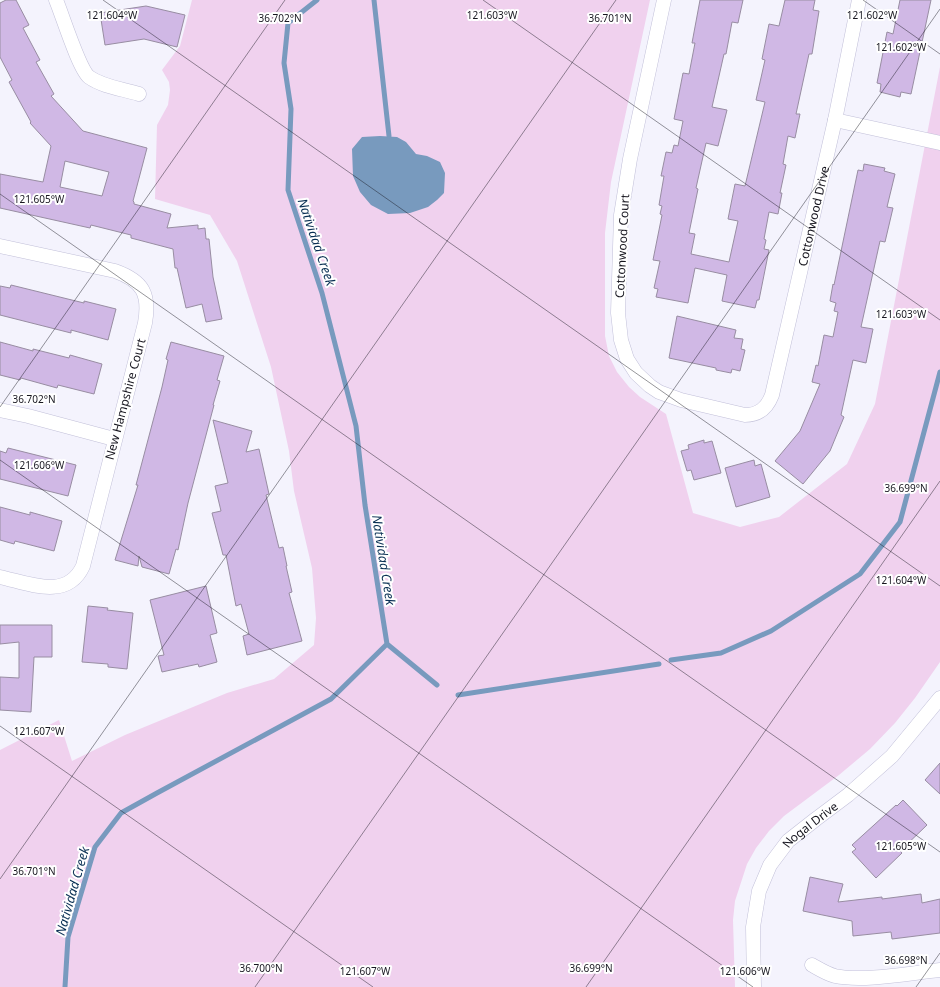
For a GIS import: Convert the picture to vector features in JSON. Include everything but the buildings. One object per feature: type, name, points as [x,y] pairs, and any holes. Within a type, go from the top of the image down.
[{"type":"street","points":[[56,0],[81,64],[88,76],[104,84],[139,94]]},
{"type":"street","name":"Cottonwood Court","points":[[664,0],[630,158],[621,215],[618,313],[621,340],[623,350],[631,366],[642,379],[659,392],[681,400],[745,415]]},
{"type":"street","name":"Cottonwood Drive","points":[[745,415],[760,412],[769,402],[772,395],[835,120],[859,0]]},
{"type":"street","points":[[835,120],[940,143]]},
{"type":"street","name":"New Hampshire Court","points":[[0,246],[116,271],[129,276],[142,288],[146,295],[147,304],[145,323],[114,439],[83,566],[76,577],[64,585],[50,588],[0,577]]},
{"type":"street","points":[[0,410],[114,439]]},
{"type":"street","name":"Nogal Drive","points":[[754,987],[753,927],[759,891],[770,865],[788,841],[816,818],[848,795],[892,756],[939,703]]},
{"type":"street","points":[[812,965],[834,976],[858,978],[940,970]]},
{"type":"shaded area","points":[[192,0],[650,0],[611,182],[605,233],[605,336],[609,356],[617,372],[629,387],[640,397],[666,414],[693,513],[740,527],[779,517],[847,464],[875,404],[940,67],[940,662],[915,698],[895,723],[870,749],[839,775],[784,816],[769,831],[756,848],[747,864],[735,901],[733,920],[735,987],[0,987],[0,750],[59,720],[72,761],[125,735],[227,693],[274,679],[314,645],[316,618],[312,568],[294,491],[289,451],[271,367],[237,261],[210,215],[155,199],[157,125],[168,105],[170,90],[169,82],[162,70],[180,46]]},
{"type":"water","points":[[362,137],[397,137],[406,142],[416,154],[427,156],[440,162],[445,173],[444,193],[428,207],[410,213],[388,214],[371,205],[360,192],[353,176],[352,149]]},
{"type":"waterway","name":"Natividad Creek","points":[[317,0],[288,23],[284,63],[291,109],[288,190],[322,293],[356,426],[365,505],[387,644]]},
{"type":"waterway","points":[[374,0],[389,136]]},
{"type":"waterway","points":[[671,660],[721,653],[771,631],[860,574],[900,522],[940,372]]},
{"type":"waterway","points":[[387,644],[437,685]]},
{"type":"waterway","name":"Natividad Creek","points":[[65,987],[68,937],[95,847],[121,813],[331,699],[387,644]]},
{"type":"waterway","points":[[458,695],[659,664]]}]
